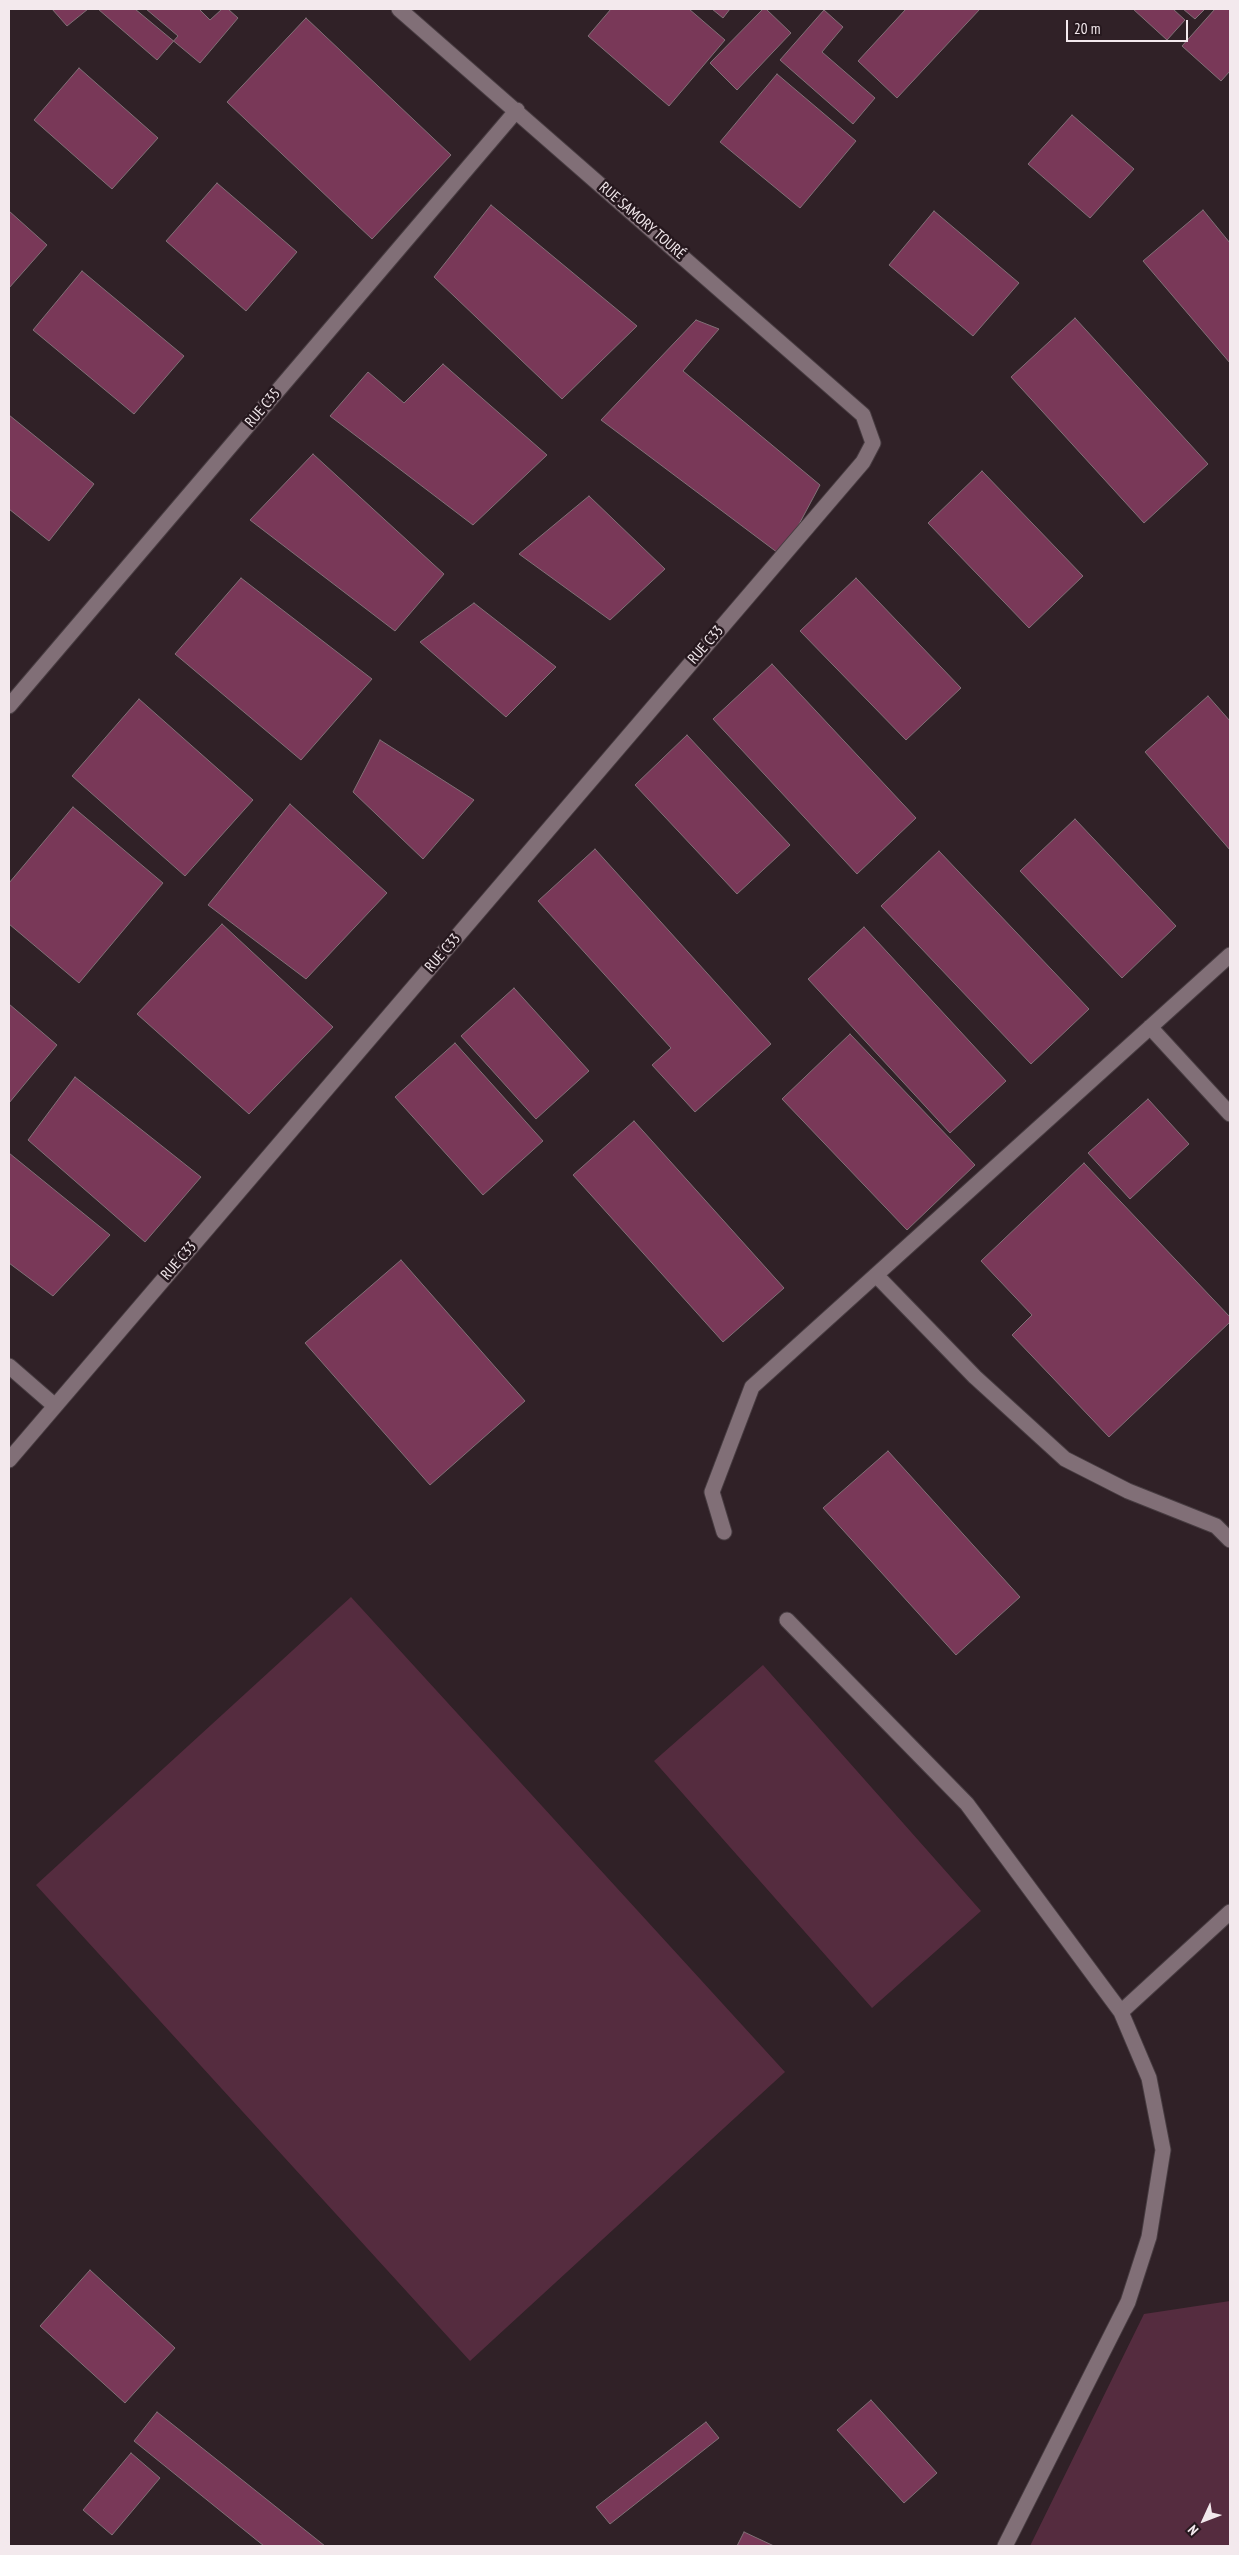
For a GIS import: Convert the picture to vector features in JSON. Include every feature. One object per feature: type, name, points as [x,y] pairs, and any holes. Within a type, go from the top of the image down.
[{"type":"street","name":"RUE SAMORY TOURÉ","points":[[399,9],[517,110],[863,415],[872,443]]},
{"type":"street","name":"RUE C35","points":[[9,706],[517,110]]},
{"type":"street","name":"RUE C33","points":[[9,1460],[863,462],[872,443]]},
{"type":"street","points":[[724,1532],[712,1492],[752,1387],[1230,955]]},
{"type":"street","points":[[1150,1027],[1230,1114]]},
{"type":"street","points":[[876,1275],[968,1370],[1066,1459],[1128,1491],[1216,1526],[1230,1540]]},
{"type":"street","points":[[9,1366],[55,1406]]},
{"type":"street","points":[[787,1620],[967,1804],[1121,2012],[1149,2078],[1163,2150],[1149,2237],[1128,2302],[1004,2546]]},
{"type":"street","points":[[1121,2012],[1230,1912]]},
{"type":"shaded area","points":[[351,1597],[785,2072],[470,2361],[36,1885]]},
{"type":"shaded area","points":[[763,1665],[981,1911],[872,2008],[654,1761]]},
{"type":"shaded area","points":[[1230,2301],[1230,2546],[1030,2546],[1144,2314]]},
{"type":"building","points":[[52,9],[88,9],[67,26]]},
{"type":"building","points":[[98,9],[146,9],[178,36],[157,60]]},
{"type":"building","points":[[135,9],[228,9],[238,18],[200,63]]},
{"type":"building","points":[[199,9],[222,9],[210,20]]},
{"type":"building","points":[[611,9],[689,9],[725,40],[669,106],[588,36]]},
{"type":"building","points":[[712,9],[730,9],[723,18]]},
{"type":"building","points":[[763,9],[766,9],[791,33],[737,90],[710,63]]},
{"type":"building","points":[[906,9],[980,9],[897,98],[858,61]]},
{"type":"building","points":[[1133,9],[1173,9],[1185,20],[1167,40]]},
{"type":"building","points":[[1183,9],[1205,9],[1195,19]]},
{"type":"building","points":[[1215,9],[1230,9],[1230,71],[1221,81],[1182,46]]},
{"type":"building","points":[[824,10],[843,27],[822,52],[875,98],[853,124],[780,60]]},
{"type":"building","points":[[306,18],[451,155],[372,239],[227,102]]},
{"type":"building","points":[[79,68],[158,138],[112,189],[34,120]]},
{"type":"building","points":[[777,74],[856,141],[800,208],[720,142]]},
{"type":"building","points":[[1072,115],[1134,169],[1090,218],[1028,164]]},
{"type":"building","points":[[217,183],[297,252],[246,311],[166,241]]},
{"type":"building","points":[[491,205],[637,326],[562,399],[434,277]]},
{"type":"building","points":[[1203,210],[1230,243],[1230,363],[1143,261]]},
{"type":"building","points":[[9,211],[47,245],[9,288]]},
{"type":"building","points":[[934,211],[1019,283],[973,336],[889,265]]},
{"type":"building","points":[[82,271],[184,356],[134,414],[33,330]]},
{"type":"building","points":[[1075,318],[1208,464],[1144,523],[1011,377]]},
{"type":"building","points":[[696,320],[719,329],[683,371],[820,485],[782,556],[601,420]]},
{"type":"building","points":[[443,364],[547,455],[473,525],[330,416],[368,372],[404,403]]},
{"type":"building","points":[[9,415],[94,484],[49,541],[9,509]]},
{"type":"building","points":[[313,454],[444,574],[395,631],[250,520]]},
{"type":"building","points":[[982,471],[1083,576],[1029,628],[928,523]]},
{"type":"building","points":[[589,496],[665,569],[610,620],[519,554]]},
{"type":"building","points":[[241,578],[372,679],[301,760],[175,654]]},
{"type":"building","points":[[856,578],[961,688],[906,740],[800,631]]},
{"type":"building","points":[[474,603],[556,667],[506,717],[420,642]]},
{"type":"building","points":[[772,664],[916,818],[857,874],[713,719]]},
{"type":"building","points":[[1208,696],[1230,721],[1230,850],[1145,752]]},
{"type":"building","points":[[139,699],[253,800],[185,876],[72,776]]},
{"type":"building","points":[[687,735],[790,845],[737,894],[635,785]]},
{"type":"building","points":[[380,740],[474,800],[423,859],[353,792]]},
{"type":"building","points":[[290,804],[387,893],[306,979],[208,905]]},
{"type":"building","points":[[73,807],[163,883],[79,983],[9,924],[9,883]]},
{"type":"building","points":[[1075,819],[1176,926],[1122,978],[1020,871]]},
{"type":"building","points":[[595,849],[771,1044],[695,1112],[652,1065],[671,1048],[538,901]]},
{"type":"building","points":[[939,851],[1089,1009],[1031,1064],[881,906]]},
{"type":"building","points":[[222,924],[333,1027],[249,1114],[137,1014]]},
{"type":"building","points":[[864,927],[1006,1081],[950,1133],[808,979]]},
{"type":"building","points":[[514,988],[589,1071],[536,1119],[461,1036]]},
{"type":"building","points":[[9,1004],[57,1045],[9,1103]]},
{"type":"building","points":[[850,1034],[975,1165],[907,1230],[782,1099]]},
{"type":"building","points":[[455,1043],[543,1141],[483,1195],[395,1097]]},
{"type":"building","points":[[75,1077],[201,1177],[145,1242],[28,1140]]},
{"type":"building","points":[[1148,1099],[1189,1144],[1130,1199],[1088,1153]]},
{"type":"building","points":[[634,1121],[784,1288],[723,1342],[573,1175]]},
{"type":"building","points":[[9,1153],[110,1235],[53,1296],[9,1263]]},
{"type":"building","points":[[1084,1163],[1230,1317],[1230,1322],[1109,1437],[1012,1335],[1032,1315],[981,1261]]},
{"type":"building","points":[[401,1260],[525,1401],[430,1485],[305,1343]]},
{"type":"building","points":[[888,1451],[1020,1597],[956,1655],[823,1508]]},
{"type":"building","points":[[90,2270],[175,2348],[125,2403],[40,2326]]},
{"type":"building","points":[[871,2400],[937,2473],[904,2503],[837,2430]]},
{"type":"building","points":[[157,2412],[325,2546],[264,2546],[134,2441]]},
{"type":"building","points":[[706,2422],[719,2438],[610,2524],[596,2507]]},
{"type":"building","points":[[131,2453],[160,2478],[112,2535],[83,2510]]},
{"type":"building","points":[[744,2532],[774,2546],[737,2546]]}]
